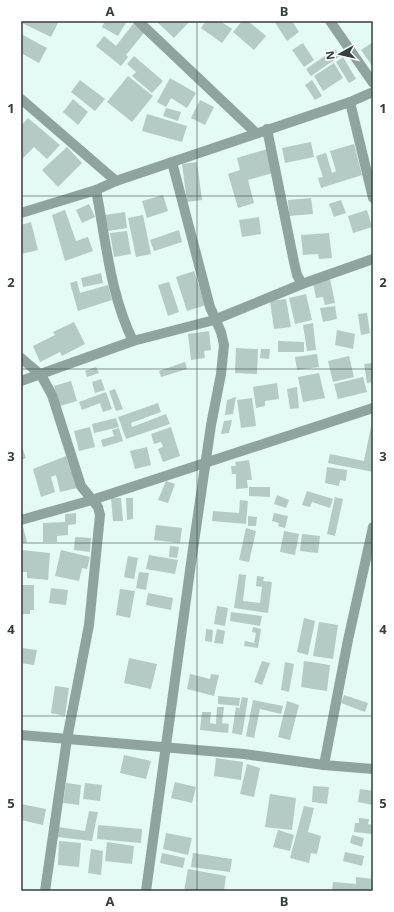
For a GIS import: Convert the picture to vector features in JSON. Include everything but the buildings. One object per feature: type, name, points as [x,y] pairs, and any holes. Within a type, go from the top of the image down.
[{"type":"street","points":[[138,21],[256,133]]},
{"type":"street","points":[[330,21],[373,83]]},
{"type":"street","points":[[21,213],[96,190],[116,181],[350,102],[373,92]]},
{"type":"street","points":[[21,99],[116,181]]},
{"type":"street","points":[[350,102],[373,198]]},
{"type":"street","points":[[267,130],[294,262],[297,275],[302,284]]},
{"type":"street","points":[[146,891],[164,748],[206,461],[221,374],[224,345],[221,332],[214,320],[172,162]]},
{"type":"street","points":[[96,190],[114,293],[122,318],[133,341]]},
{"type":"street","points":[[21,380],[41,375],[57,367],[133,341],[214,320],[302,284],[373,259]]},
{"type":"street","points":[[21,358],[41,375],[52,395],[81,486],[98,507],[100,514],[89,625],[67,739],[45,891]]},
{"type":"street","points":[[21,520],[92,500],[206,461],[307,431],[373,408]]},
{"type":"street","points":[[324,765],[348,640],[373,527]]},
{"type":"street","points":[[21,735],[244,754],[324,765],[373,768]]}]
